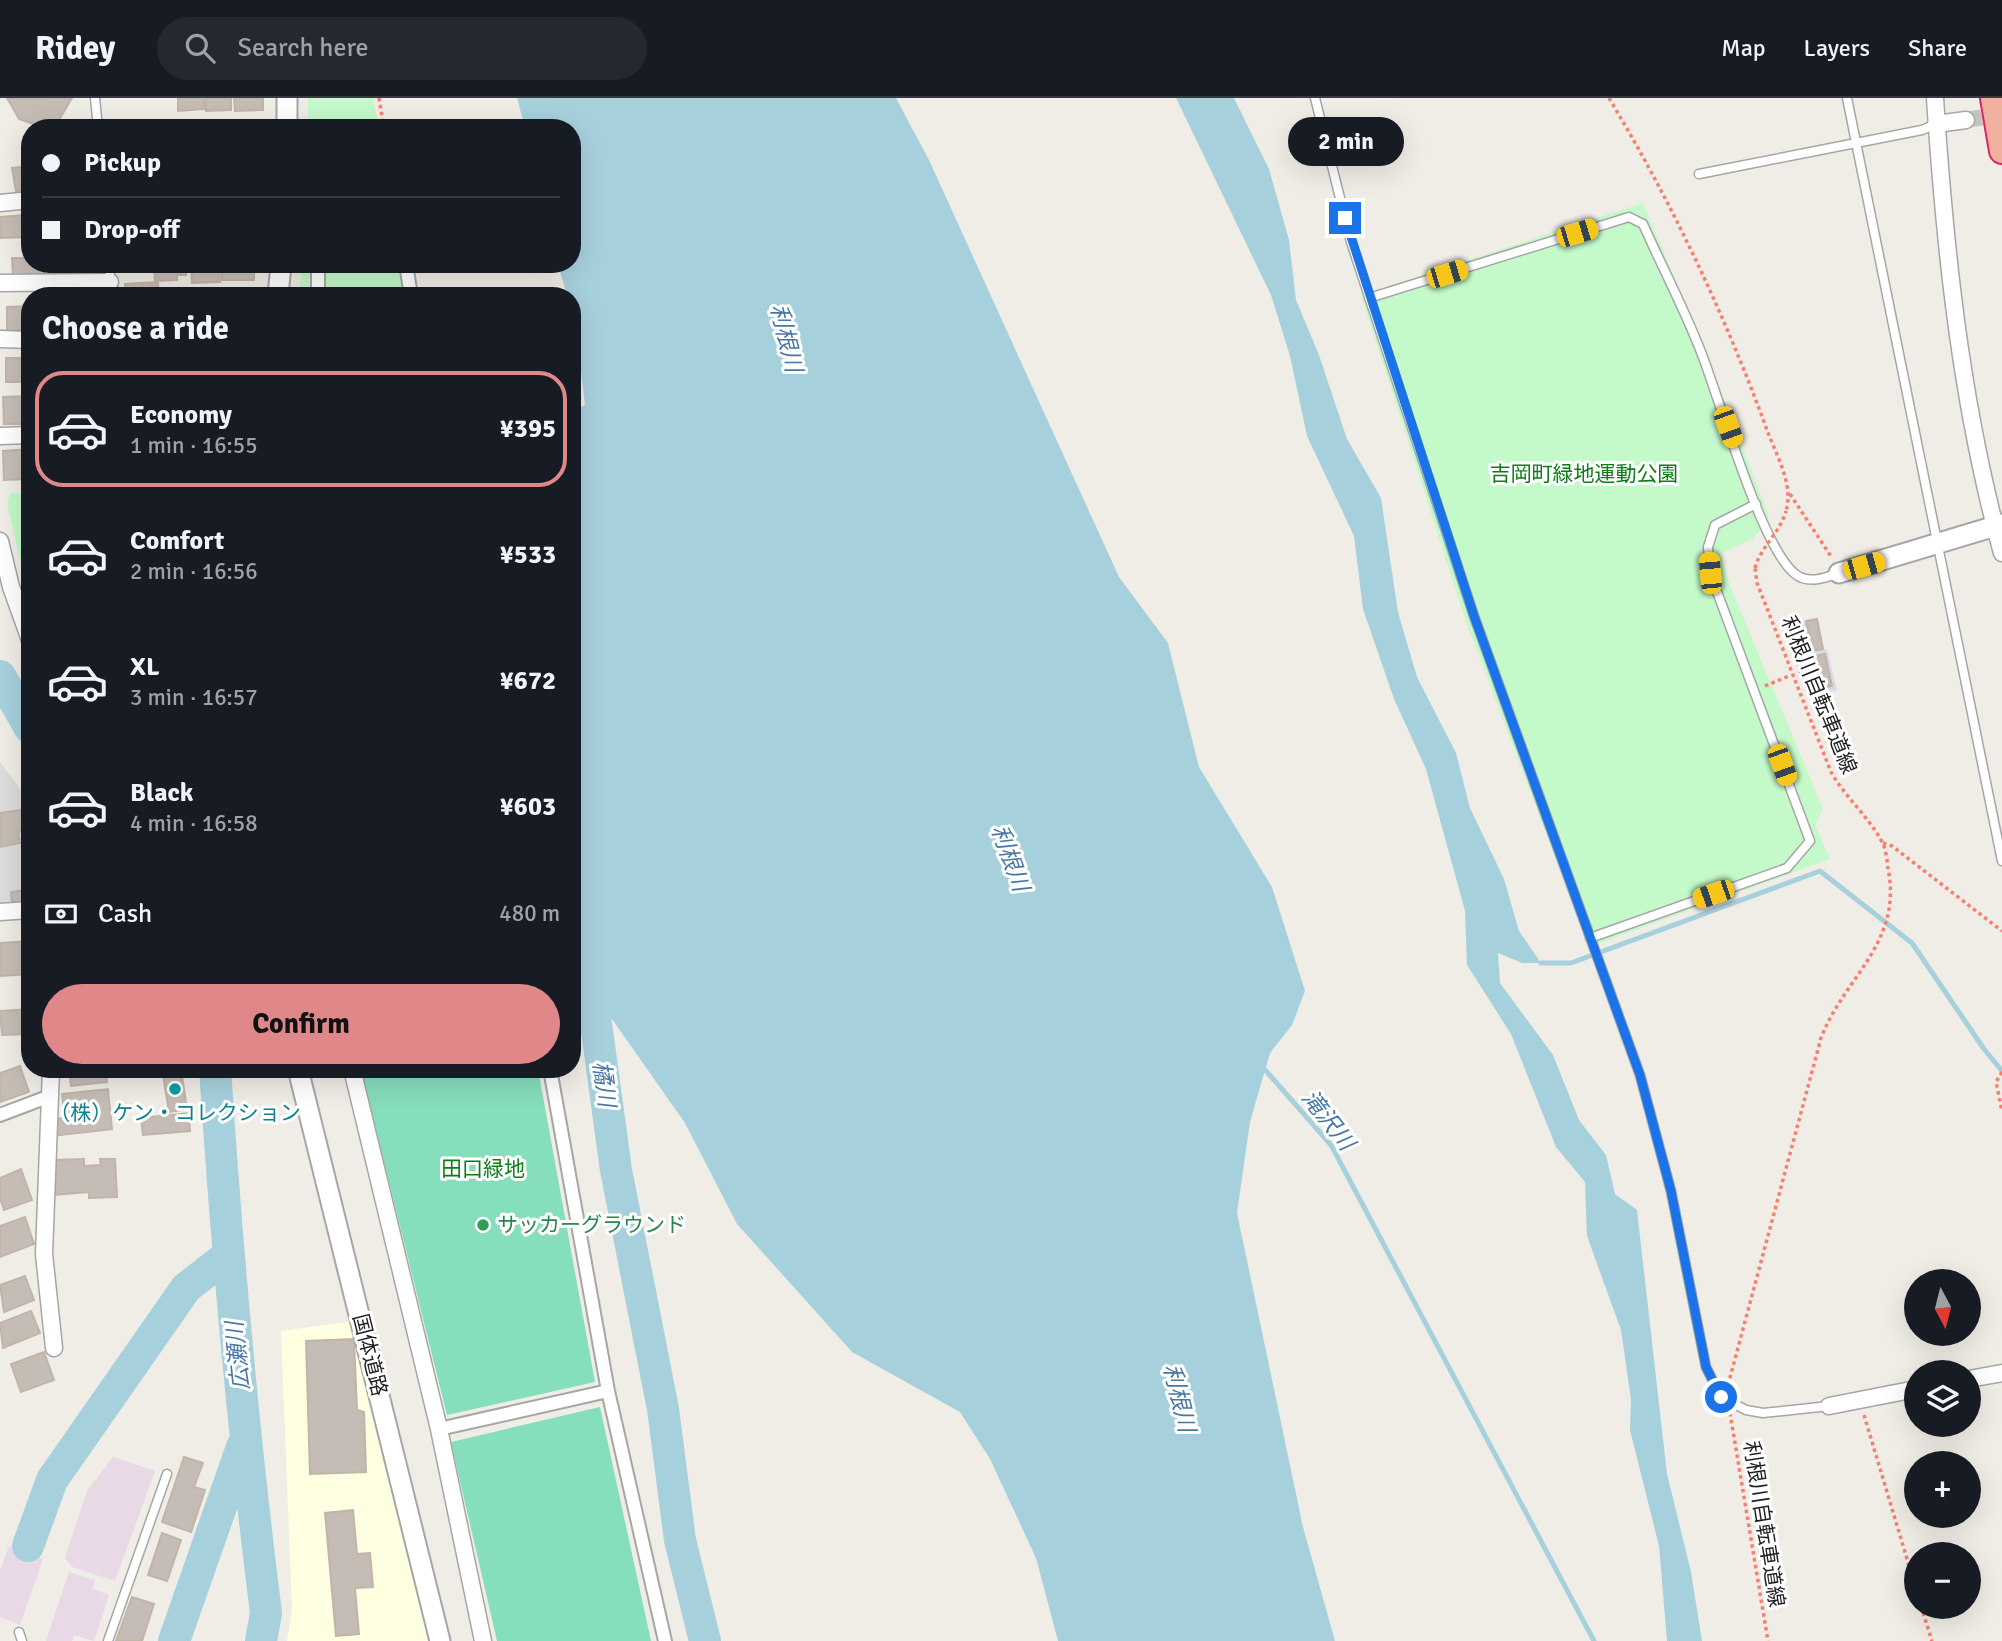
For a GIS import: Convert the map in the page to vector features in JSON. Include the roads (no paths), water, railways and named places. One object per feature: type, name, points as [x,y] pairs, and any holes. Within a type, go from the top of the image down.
[{"type":"highway","points":[[1993,98],[2002,151]]},
{"type":"street","points":[[287,98],[287,119]]},
{"type":"street","points":[[1935,98],[1953,301],[1968,401],[1998,525],[2002,553]]},
{"type":"street","points":[[1936,124],[1966,120]]},
{"type":"street","points":[[0,203],[21,201]]},
{"type":"street","points":[[0,283],[74,287]]},
{"type":"street","points":[[0,339],[21,340]]},
{"type":"street","points":[[0,436],[21,435]]},
{"type":"street","points":[[1836,567],[1938,544],[1998,525]]},
{"type":"street","points":[[0,541],[21,601]]},
{"type":"street","points":[[0,912],[21,911]]},
{"type":"street","points":[[51,1078],[44,1254],[54,1348]]},
{"type":"street","name":"国体道路","points":[[300,1078],[440,1641]]},
{"type":"street","points":[[354,1078],[439,1429],[483,1641]]},
{"type":"street","points":[[552,1078],[608,1391],[665,1641]]},
{"type":"street","points":[[0,1115],[50,1096]]},
{"type":"street","points":[[1981,1377],[2002,1373]]},
{"type":"street","points":[[1829,1406],[1904,1390]]},
{"type":"street","points":[[439,1429],[608,1391]]},
{"type":"lane","points":[[95,98],[96,119]]},
{"type":"lane","points":[[1315,98],[1368,298],[1474,616],[1644,1088],[1671,1191],[1706,1367],[1721,1397],[1728,1402],[1763,1413],[1829,1406]]},
{"type":"lane","points":[[1847,98],[2002,860]]},
{"type":"lane","points":[[1699,174],[1922,130],[1936,124]]},
{"type":"lane","points":[[1368,298],[1629,217],[1643,224],[1700,350],[1763,524],[1795,575],[1818,579],[1836,567]]},
{"type":"lane","points":[[1590,938],[1787,868],[1810,841],[1710,573],[1708,547],[1715,525],[1756,504]]},
{"type":"lane","points":[[108,1641],[167,1474]]},
{"type":"water","name":"利根川","points":[[517,98],[896,98],[929,160],[1119,577],[1168,643],[1199,767],[1272,887],[1305,991],[1292,1025],[1270,1053],[1250,1122],[1237,1213],[1303,1527],[1335,1641],[1058,1641],[1036,1558],[990,1459],[960,1412],[852,1352],[737,1224],[685,1123],[581,975],[581,407],[585,405],[581,371],[581,287],[564,287],[561,273],[581,273],[581,119],[523,119]]},
{"type":"water","points":[[1176,98],[1234,98],[1269,169],[1289,240],[1296,300],[1319,355],[1347,439],[1381,498],[1398,612],[1417,677],[1456,753],[1470,808],[1504,879],[1519,931],[1541,963],[1522,963],[1498,953],[1500,983],[1553,1055],[1579,1120],[1606,1155],[1615,1194],[1637,1210],[1667,1474],[1691,1572],[1702,1641],[1667,1641],[1659,1546],[1630,1430],[1631,1400],[1621,1330],[1587,1236],[1585,1182],[1556,1147],[1511,1034],[1467,965],[1465,911],[1426,769],[1394,699],[1363,609],[1354,536],[1307,436],[1290,356],[1271,295]]},
{"type":"waterway","name":"広瀬川","points":[[0,676],[21,712]]},
{"type":"waterway","points":[[1541,963],[1571,963],[1820,871],[1912,943],[2002,1071]]},
{"type":"waterway","name":"橘川","points":[[605,954],[589,972],[616,1170],[663,1409],[680,1540],[705,1641]]},
{"type":"waterway","name":"滝沢川","points":[[1260,1064],[1331,1145],[1594,1641]]},
{"type":"waterway","name":"広瀬川","points":[[216,1078],[236,1341],[266,1613],[261,1641]]},
{"type":"waterway","points":[[28,1546],[52,1480],[186,1288],[227,1256]]},
{"type":"waterway","points":[[174,1641],[242,1447]]},
{"type":"tunnel","points":[[1966,120],[2002,114]]},
{"type":"place","name":"（株）ケン・コレクション","points":[[175,1089]]},
{"type":"place","name":"サッカーグラウンド","points":[[483,1225]]},
{"type":"park label","name":"吉岡町緑地運動公園","points":[[1584,474]]},
{"type":"park label","name":"田口緑地","points":[[483,1169]]}]
